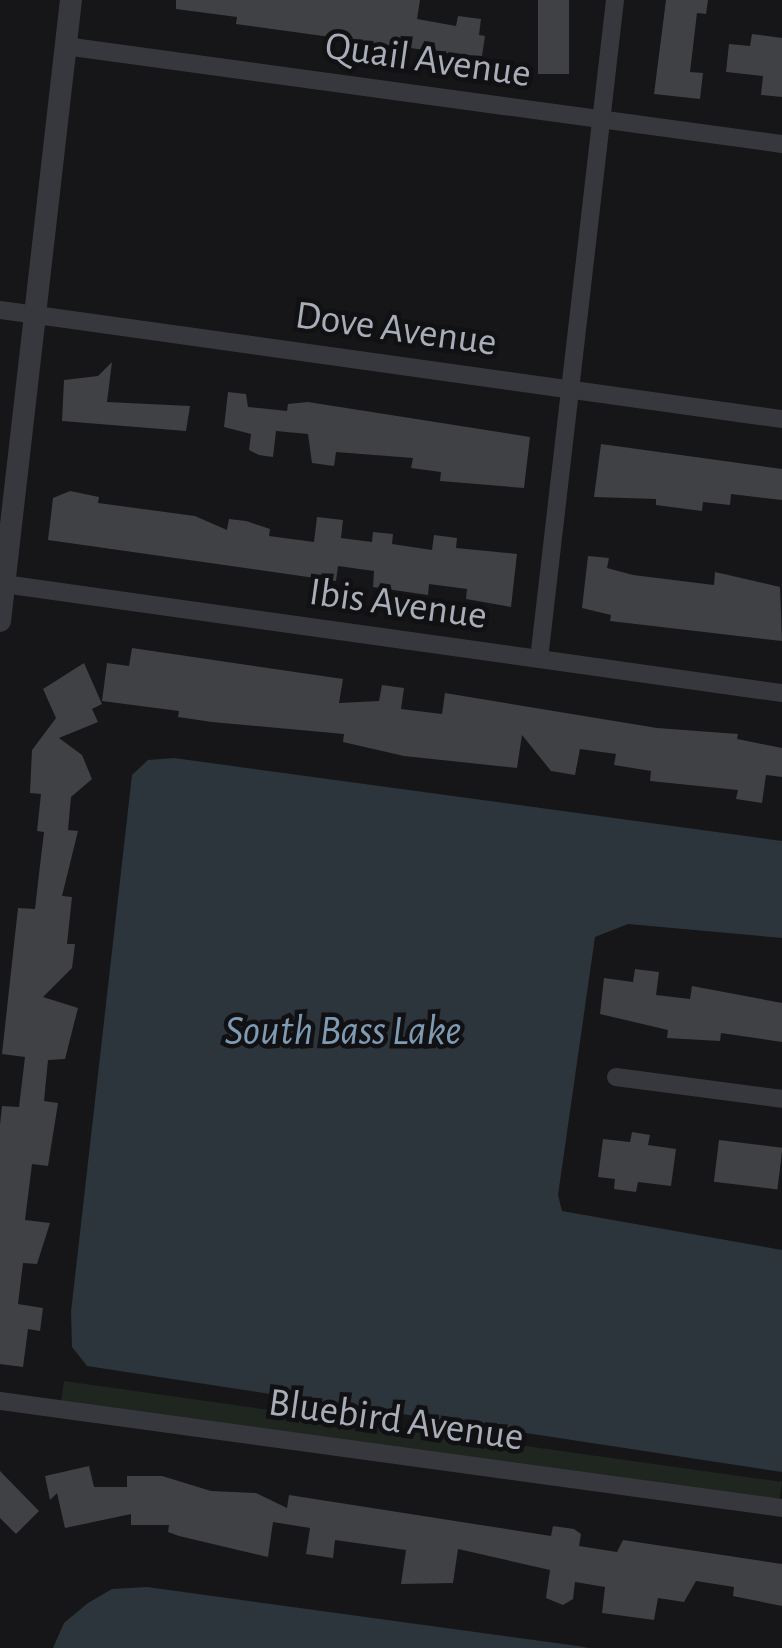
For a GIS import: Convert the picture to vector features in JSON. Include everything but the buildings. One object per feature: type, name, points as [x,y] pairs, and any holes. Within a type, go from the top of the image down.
[{"type":"street","points":[[0,621],[71,0]]},
{"type":"street","points":[[539,659],[615,0]]},
{"type":"street","name":"Quail Avenue","points":[[65,46],[782,144]]},
{"type":"street","name":"Dove Avenue","points":[[0,310],[782,418]]},
{"type":"street","name":"Ibis Avenue","points":[[4,584],[782,693]]},
{"type":"street","points":[[616,1077],[782,1099]]},
{"type":"street","name":"Bluebird Avenue","points":[[0,1401],[782,1508]]},
{"type":"shaded area","points":[[64,1381],[782,1482],[779,1502],[61,1401]]},
{"type":"water","name":"South Bass Lake","points":[[174,758],[782,841],[782,938],[628,924],[595,937],[558,1195],[562,1211],[782,1250],[782,1472],[87,1366],[72,1347],[71,1312],[132,775],[148,760]]},
{"type":"water","points":[[147,1587],[589,1648],[53,1648],[64,1623],[88,1603],[112,1589]]}]
